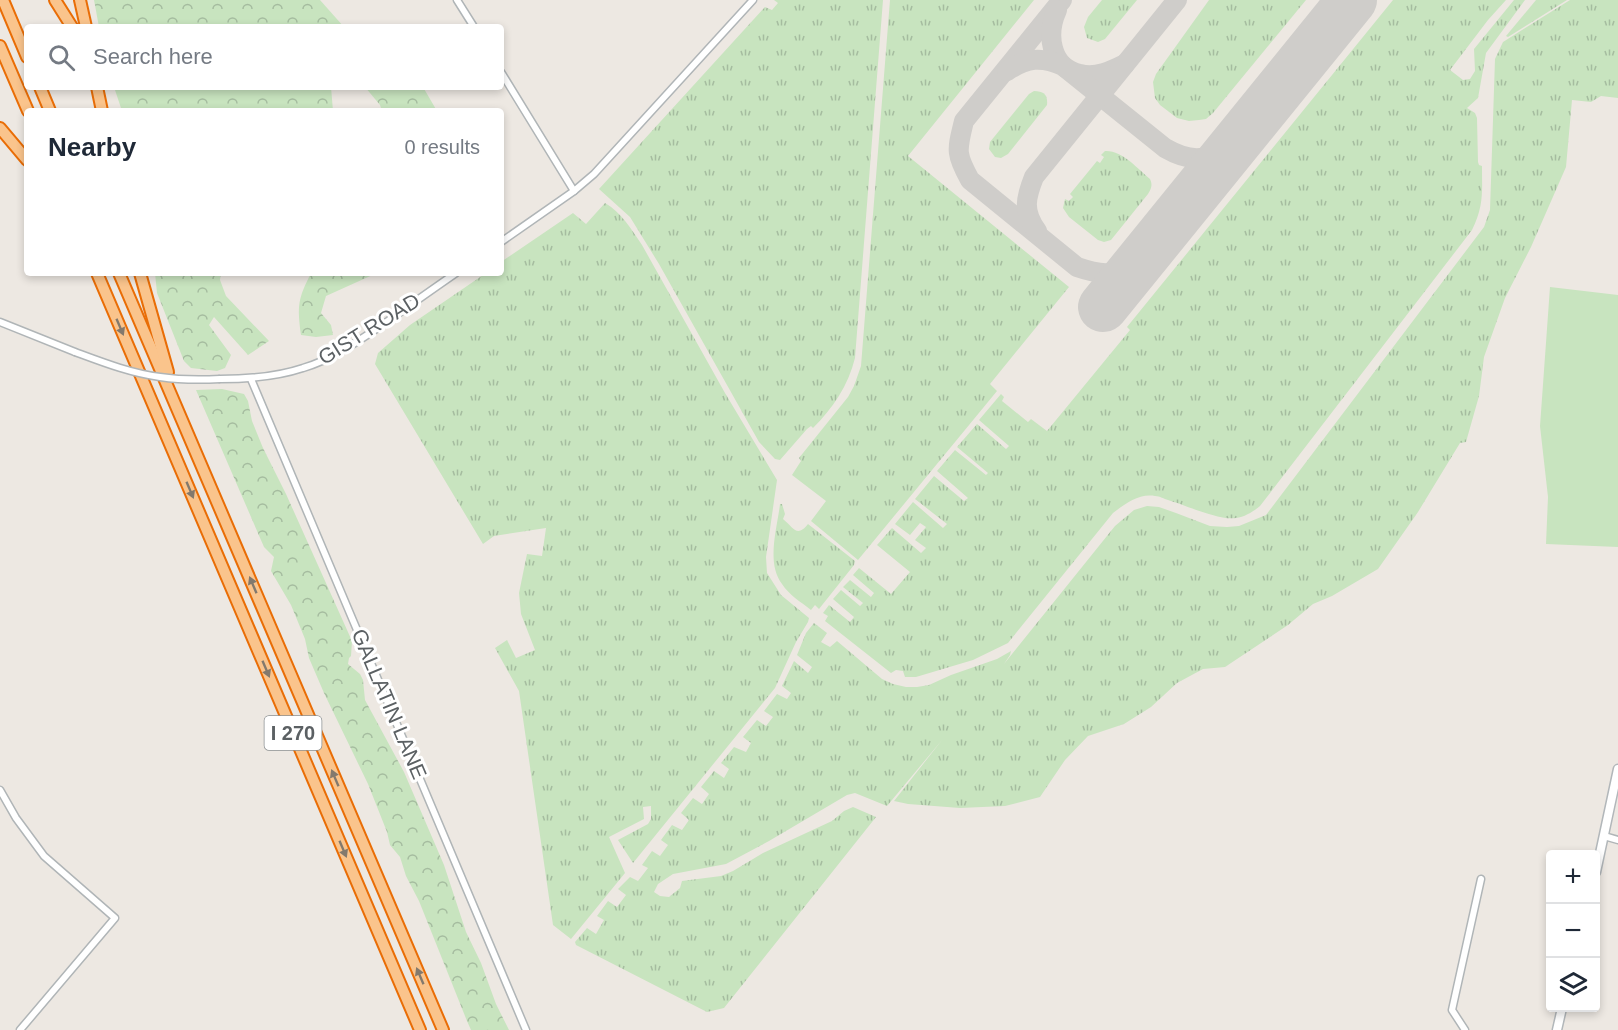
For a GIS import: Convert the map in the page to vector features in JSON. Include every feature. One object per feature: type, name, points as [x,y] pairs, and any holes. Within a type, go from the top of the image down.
[{"type":"highway","points":[[3,0],[24,50]]},
{"type":"highway","points":[[55,0],[70,24]]},
{"type":"highway","points":[[80,0],[85,24]]},
{"type":"highway","points":[[0,46],[27,108]]},
{"type":"highway","points":[[41,90],[49,108]]},
{"type":"highway","points":[[98,90],[101,108]]},
{"type":"highway","points":[[0,128],[24,156]]},
{"type":"highway","name":"I 270","points":[[98,276],[420,1030]]},
{"type":"highway","name":"I 270","points":[[120,276],[443,1030]]},
{"type":"highway","points":[[141,276],[177,407]]},
{"type":"main road","points":[[1600,854],[1618,769]]},
{"type":"main road","points":[[1557,1030],[1561,1012]]},
{"type":"street","points":[[457,0],[472,24]]},
{"type":"street","points":[[504,240],[574,191],[594,174],[753,0]]},
{"type":"street","points":[[504,77],[574,191]]},
{"type":"street","name":"GIST ROAD","points":[[0,322],[120,369],[188,380],[251,379],[305,368],[328,359],[452,276]]},
{"type":"street","name":"GALLATIN LANE","points":[[251,379],[526,1030]]},
{"type":"street","points":[[0,790],[16,818],[44,856],[115,918],[20,1030]]},
{"type":"street","points":[[1604,836],[1618,840]]},
{"type":"street","points":[[1465,1030],[1452,1010],[1481,879]]},
{"type":"green space","points":[[94,0],[320,0],[341,24],[98,24]]},
{"type":"green space","points":[[774,0],[883,0],[855,358],[844,387],[827,413],[813,428],[811,426],[807,429],[780,460],[775,459],[759,442],[630,217],[599,189],[765,7],[772,10],[778,3]]},
{"type":"green space","points":[[890,0],[1034,0],[908,156],[1069,287],[990,384],[997,391],[858,560],[811,521],[826,501],[792,475],[801,461],[799,458],[848,397],[861,366]]},
{"type":"green space","points":[[1102,0],[1137,0],[1105,39],[1098,42],[1087,38],[1084,27],[1088,17]]},
{"type":"green space","points":[[1209,0],[1306,0],[1213,113],[1206,119],[1189,121],[1177,118],[1160,105],[1155,98],[1153,82],[1156,74]]},
{"type":"green space","points":[[1393,0],[1506,0],[1450,70],[1463,80],[1470,79],[1475,71],[1474,49],[1514,0],[1525,0],[1486,53],[1478,98],[1467,108],[1475,113],[1477,118],[1478,162],[1482,166],[1482,199],[1479,214],[1472,230],[1260,506],[1243,516],[1229,518],[1212,515],[1157,496],[1143,496],[1132,500],[1113,513],[1008,643],[973,660],[916,677],[905,677],[903,671],[896,670],[891,673],[825,621],[828,616],[823,613],[829,605],[850,622],[854,617],[833,599],[841,590],[860,606],[863,603],[843,587],[850,580],[871,597],[874,593],[853,575],[859,568],[891,594],[910,572],[877,545],[892,528],[921,553],[926,548],[915,540],[926,527],[920,523],[910,535],[895,524],[913,502],[943,528],[947,524],[915,499],[934,476],[964,501],[968,498],[937,471],[955,450],[986,475],[988,473],[957,447],[977,424],[1006,449],[1009,446],[979,420],[1001,394],[1004,397],[1002,401],[1028,422],[1031,419],[1047,431],[1130,330],[1127,327]]},
{"type":"green space","points":[[1536,0],[1567,0],[1508,37],[1506,36]]},
{"type":"green space","points":[[1570,0],[1618,0],[1618,98],[1601,96],[1591,102],[1572,100],[1566,167],[1531,247],[1505,298],[1484,357],[1479,396],[1466,442],[1460,443],[1418,512],[1378,569],[1332,596],[1313,604],[1288,625],[1225,667],[1203,669],[1177,683],[1151,707],[1124,724],[1088,736],[1065,760],[1040,797],[1005,806],[960,808],[894,801],[942,740],[887,806],[855,793],[847,795],[726,864],[673,874],[658,884],[654,892],[660,896],[669,897],[680,888],[682,881],[721,876],[733,871],[763,853],[832,821],[853,807],[876,817],[724,1008],[707,1012],[576,945],[575,942],[587,928],[596,934],[604,920],[597,916],[608,901],[617,907],[626,895],[618,889],[630,877],[638,881],[648,868],[642,865],[652,851],[660,856],[668,845],[661,840],[672,825],[682,830],[689,820],[681,813],[693,798],[702,804],[709,794],[701,787],[714,771],[724,778],[729,769],[721,763],[734,747],[746,752],[751,743],[743,737],[757,720],[766,726],[773,717],[764,711],[777,694],[787,699],[791,693],[782,686],[794,661],[808,673],[812,667],[797,655],[806,633],[814,623],[827,633],[821,642],[830,647],[837,641],[882,679],[906,687],[929,685],[997,659],[1011,651],[1004,664],[1115,526],[1134,510],[1147,506],[1159,507],[1210,526],[1227,527],[1239,526],[1266,515],[1484,227],[1490,210],[1495,59],[1503,42]]},
{"type":"green space","points":[[115,90],[331,90],[333,108],[121,108]]},
{"type":"green space","points":[[368,90],[425,90],[435,108],[381,108]]},
{"type":"green space","points":[[1034,91],[1045,94],[1047,105],[1008,154],[1001,158],[995,157],[989,149],[990,142],[1029,94]]},
{"type":"green space","points":[[1105,151],[1118,154],[1129,161],[1150,179],[1151,189],[1111,240],[1104,242],[1098,240],[1069,217],[1063,208],[1065,199],[1069,201],[1073,197],[1070,194],[1097,161],[1100,163],[1104,157],[1101,155]]},
{"type":"green space","points":[[605,203],[630,227],[777,480],[766,557],[767,573],[781,595],[809,618],[775,688],[633,863],[618,840],[648,824],[651,819],[651,806],[643,807],[644,819],[609,837],[625,873],[571,939],[553,925],[519,691],[495,648],[507,640],[516,658],[535,650],[521,614],[519,593],[527,554],[542,556],[546,528],[494,536],[483,544],[375,364],[378,353],[410,325],[482,276],[504,276],[504,260],[573,213],[586,224]]},
{"type":"green space","points":[[155,276],[221,276],[226,296],[269,341],[248,355],[214,317],[209,325],[231,355],[225,368],[217,371],[191,368],[184,361],[157,293]]},
{"type":"green space","points":[[310,276],[370,276],[326,296],[321,313],[331,325],[333,335],[316,337],[301,335],[299,316],[303,289]]},
{"type":"green space","points":[[1550,287],[1618,295],[1618,547],[1546,544],[1548,497],[1540,426]]},
{"type":"green space","points":[[222,389],[244,394],[248,401],[252,421],[263,448],[352,641],[348,664],[360,674],[363,680],[365,700],[404,772],[444,865],[466,932],[509,1030],[471,1030],[400,857],[390,845],[368,784],[309,658],[305,639],[291,605],[271,571],[274,557],[264,547],[196,390]]},
{"type":"green space","points":[[780,504],[785,514],[783,519],[793,528],[798,531],[808,524],[855,561],[819,609],[815,605],[811,610],[795,598],[777,576],[774,546]]},
{"type":"taxiway","points":[[1062,0],[964,121],[959,145],[960,157],[970,180],[1077,267],[1110,273],[1141,260]]},
{"type":"taxiway","points":[[1037,231],[1027,210],[1029,191],[1034,177],[1177,0]]},
{"type":"taxiway","points":[[1057,10],[1052,39],[1053,49],[1062,65],[1070,71],[1092,75],[1125,64]]},
{"type":"taxiway","points":[[1007,71],[1021,63],[1034,60],[1048,61],[1063,66],[1165,148],[1186,157],[1204,158],[1220,151],[1239,138]]},
{"type":"runway","points":[[1103,307],[1352,0]]}]
